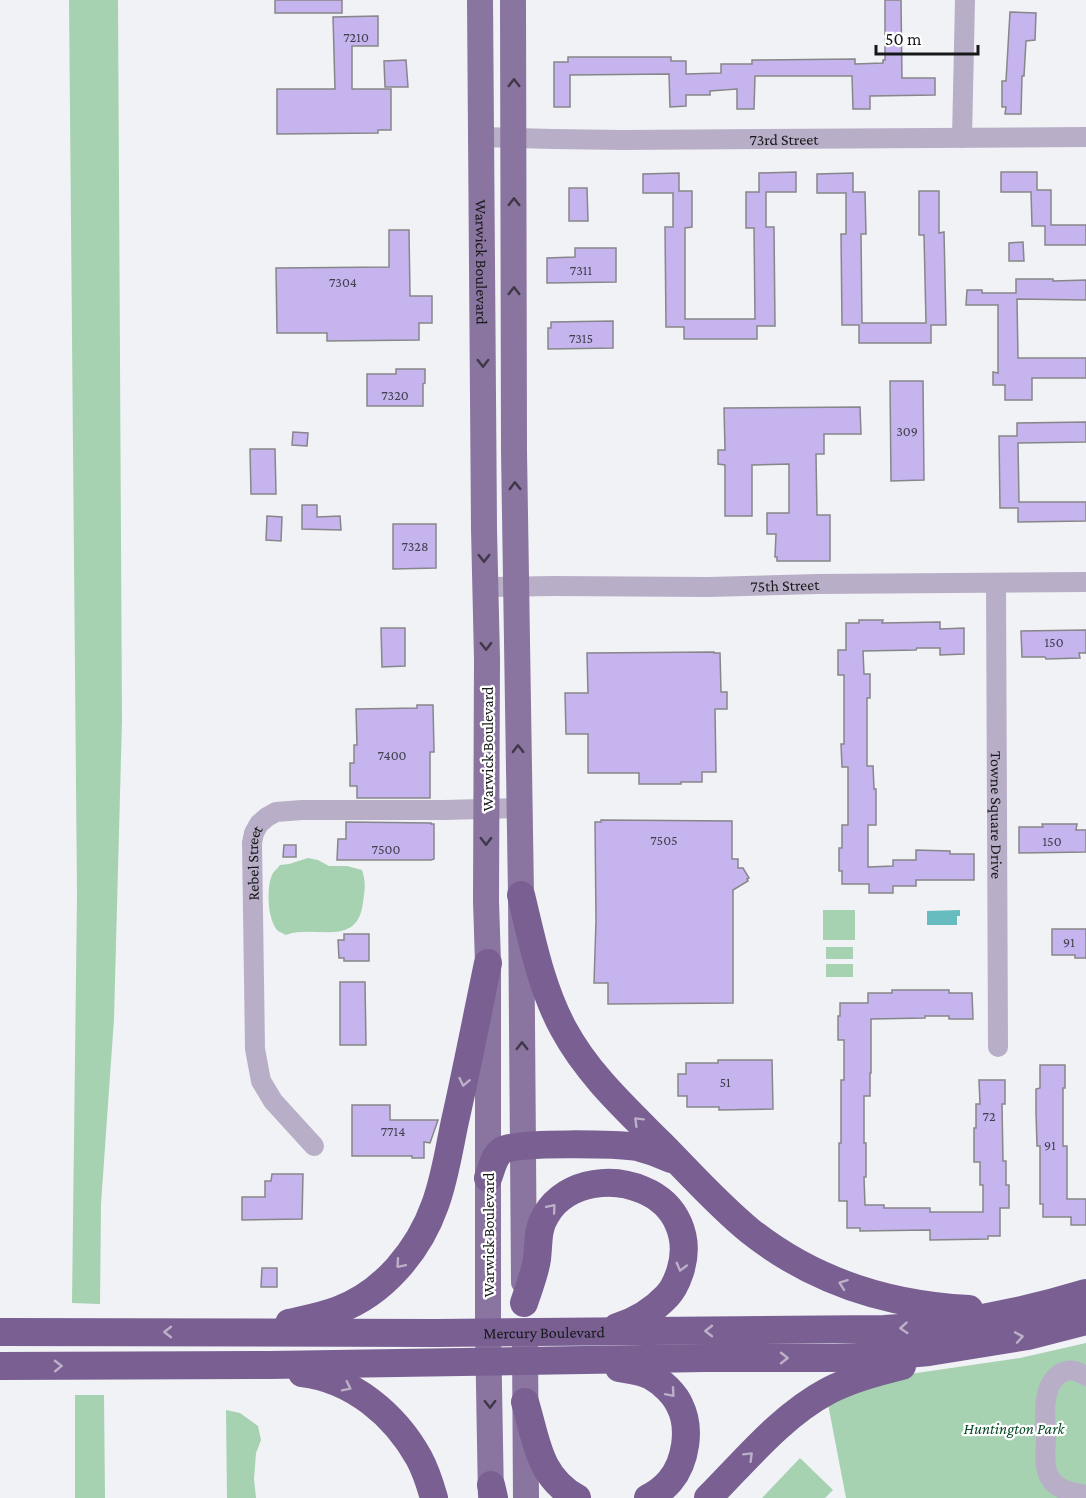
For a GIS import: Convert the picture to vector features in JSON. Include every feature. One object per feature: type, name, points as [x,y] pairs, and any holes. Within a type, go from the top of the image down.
[{"type":"highway","points":[[521,895],[548,997],[574,1047],[591,1072],[679,1162],[762,1240],[792,1260],[834,1281],[876,1295],[922,1305],[1025,1311]]},
{"type":"highway","points":[[0,1332],[269,1330],[339,1309],[367,1294],[401,1264],[415,1246],[428,1222],[441,1186],[488,963]]},
{"type":"highway","points":[[488,1178],[500,1152],[523,1146],[636,1147],[679,1162]]},
{"type":"highway","points":[[524,1303],[537,1260],[539,1232],[545,1215],[552,1206],[572,1190],[602,1182],[622,1183],[647,1192],[660,1200],[679,1223],[684,1248],[677,1279],[667,1296],[651,1311],[622,1325],[590,1331]]},
{"type":"highway","name":"Mercury Boulevard","points":[[269,1330],[436,1333],[884,1329],[930,1326],[1025,1311],[1086,1293]]},
{"type":"highway","name":"Mercury Boulevard","points":[[270,1368],[436,1362],[850,1357],[908,1354],[1028,1336],[1086,1321]]},
{"type":"highway","points":[[708,1498],[771,1435],[820,1396],[867,1376],[961,1347]]},
{"type":"highway","points":[[579,1360],[649,1375],[666,1388],[680,1404],[686,1433],[681,1463],[670,1481],[648,1498]]},
{"type":"highway","points":[[0,1366],[223,1364],[270,1368],[316,1376],[353,1389],[395,1423],[420,1460],[434,1498]]},
{"type":"highway","points":[[525,1402],[542,1461],[559,1486],[577,1498]]},
{"type":"main road","name":"Warwick Boulevard","points":[[480,0],[487,659],[488,1330],[492,1494]]},
{"type":"main road","name":"Warwick Boulevard","points":[[513,0],[516,587],[526,1498]]},
{"type":"street","points":[[962,138],[965,0]]},
{"type":"street","name":"73rd Street","points":[[481,137],[632,140],[1086,137]]},
{"type":"street","name":"75th Street","points":[[485,587],[708,587],[1086,582]]},
{"type":"street","name":"Towne Square Drive","points":[[996,583],[998,1047]]},
{"type":"street","name":"Rebel Street","points":[[314,1146],[273,1101],[261,1081],[255,1049],[252,843],[259,824],[276,812],[294,810],[519,808]]},
{"type":"street","points":[[1086,1376],[1077,1370],[1071,1370],[1054,1377],[1050,1384],[1046,1411],[1046,1466],[1050,1479],[1065,1491],[1086,1495]]},
{"type":"green space","points":[[69,0],[118,0],[122,720],[114,1019],[101,1204],[100,1304],[72,1303],[77,895]]},
{"type":"green space","points":[[308,858],[329,866],[347,866],[362,870],[365,886],[363,902],[359,916],[353,925],[334,932],[297,932],[286,935],[274,926],[269,902],[269,886],[273,873],[280,865]]},
{"type":"green space","points":[[823,910],[855,910],[855,940],[823,940]]},
{"type":"green space","points":[[826,947],[853,947],[853,959],[826,959]]},
{"type":"green space","points":[[826,964],[853,964],[853,977],[826,977]]},
{"type":"green space","name":"Huntington Park","points":[[1086,1343],[1086,1498],[846,1498],[828,1404],[903,1375],[1020,1358]]},
{"type":"green space","points":[[75,1395],[104,1395],[105,1498],[75,1498]]},
{"type":"green space","points":[[226,1410],[240,1413],[258,1426],[261,1440],[256,1453],[254,1479],[256,1498],[227,1498]]},
{"type":"green space","points":[[800,1458],[833,1490],[825,1498],[762,1498]]},
{"type":"water","points":[[960,910],[957,925],[927,925],[927,911]]},
{"type":"building","points":[[275,0],[342,0],[342,13],[275,13]]},
{"type":"building","points":[[885,0],[901,0],[902,78],[935,78],[935,95],[870,96],[870,109],[853,109],[852,76],[755,76],[754,109],[737,109],[737,89],[710,91],[710,95],[686,95],[686,106],[670,107],[669,74],[570,75],[570,107],[554,107],[554,62],[568,62],[568,57],[671,57],[671,61],[686,61],[686,74],[721,73],[721,64],[752,64],[752,60],[855,59],[855,64],[883,63],[885,60]]},
{"type":"building","points":[[1010,12],[1036,13],[1035,40],[1026,41],[1021,114],[1005,114],[1006,107],[1002,107],[1002,81],[1006,81]]},
{"type":"building","points":[[378,16],[378,46],[352,46],[352,89],[391,89],[391,130],[378,130],[378,133],[277,134],[277,89],[335,89],[333,17]]},
{"type":"building","points":[[406,60],[408,87],[385,87],[384,61]]},
{"type":"building","points":[[796,172],[796,192],[766,192],[766,227],[774,227],[775,326],[757,326],[757,339],[684,339],[684,327],[666,327],[665,227],[673,227],[673,193],[643,193],[643,174],[679,173],[679,191],[692,191],[692,227],[685,228],[685,319],[755,319],[754,228],[746,228],[746,192],[759,192],[759,173]]},
{"type":"building","points":[[1001,172],[1037,172],[1037,190],[1051,190],[1051,225],[1086,225],[1086,245],[1045,245],[1045,226],[1032,226],[1031,192],[1001,192]]},
{"type":"building","points":[[853,173],[853,192],[865,192],[866,234],[861,234],[862,323],[926,323],[924,235],[919,235],[919,191],[939,191],[939,233],[944,232],[946,325],[931,325],[931,343],[859,343],[859,325],[842,325],[841,234],[846,234],[846,193],[817,193],[817,174]]},
{"type":"building","points":[[569,188],[587,188],[588,221],[569,221]]},
{"type":"building","points":[[389,230],[409,230],[410,296],[432,296],[432,323],[419,323],[419,340],[327,341],[327,333],[277,333],[276,268],[389,267]]},
{"type":"building","points":[[1023,242],[1024,261],[1009,261],[1009,243]]},
{"type":"building","points":[[575,248],[616,248],[616,282],[547,283],[547,258],[575,257]]},
{"type":"building","points":[[1016,279],[1086,280],[1086,300],[1017,299],[1018,358],[1086,358],[1086,378],[1032,378],[1032,400],[1005,400],[1005,385],[993,385],[993,372],[998,373],[998,305],[966,305],[967,290],[982,290],[982,293],[1016,293]]},
{"type":"building","points":[[613,321],[613,348],[548,349],[548,328],[551,328],[551,322]]},
{"type":"building","points":[[396,369],[425,369],[423,406],[367,406],[367,374],[396,374]]},
{"type":"building","points":[[890,381],[923,381],[924,480],[891,481]]},
{"type":"building","points":[[860,407],[861,434],[824,434],[824,454],[816,454],[817,515],[830,515],[830,561],[777,561],[775,557],[776,534],[767,534],[767,513],[789,513],[789,464],[752,465],[752,516],[725,516],[725,465],[718,464],[718,450],[725,450],[724,408]]},
{"type":"building","points":[[1086,422],[1086,442],[1018,443],[1019,502],[1086,502],[1086,521],[1018,522],[1018,508],[1000,508],[999,436],[1017,436],[1017,423]]},
{"type":"building","points":[[293,432],[308,433],[307,446],[292,445]]},
{"type":"building","points":[[250,449],[275,449],[276,494],[251,494]]},
{"type":"building","points":[[302,505],[317,505],[317,517],[340,516],[341,530],[302,529]]},
{"type":"building","points":[[267,516],[282,517],[281,541],[266,540]]},
{"type":"building","points":[[393,524],[436,524],[436,568],[393,569]]},
{"type":"building","points":[[859,620],[883,620],[882,623],[940,622],[940,629],[964,628],[964,654],[940,655],[940,648],[863,651],[864,674],[870,674],[870,698],[867,698],[867,766],[873,766],[874,789],[876,789],[876,825],[868,825],[868,867],[893,866],[893,860],[916,860],[916,850],[950,851],[950,854],[974,854],[974,880],[916,880],[916,886],[893,886],[893,893],[869,893],[869,884],[842,884],[842,871],[839,871],[839,848],[842,848],[842,825],[848,825],[848,767],[842,767],[844,675],[838,675],[838,650],[846,650],[846,623],[859,623]]},
{"type":"building","points":[[381,628],[405,628],[405,666],[382,667]]},
{"type":"building","points":[[1086,630],[1086,653],[1079,653],[1080,658],[1022,657],[1021,631]]},
{"type":"building","points":[[587,653],[720,653],[721,692],[727,692],[727,709],[715,709],[716,772],[702,772],[702,782],[681,782],[681,784],[639,784],[639,773],[588,773],[588,734],[566,734],[565,693],[588,693]]},
{"type":"building","points":[[417,705],[433,705],[434,752],[430,752],[430,798],[357,798],[357,786],[350,786],[350,763],[354,763],[354,745],[357,745],[356,709],[417,708]]},
{"type":"building","points":[[601,820],[732,821],[732,859],[738,859],[738,868],[743,868],[749,878],[733,890],[733,1003],[608,1004],[608,983],[594,983],[595,822],[601,822]]},
{"type":"building","points":[[346,822],[434,824],[434,859],[337,860],[338,839],[346,839]]},
{"type":"building","points":[[1042,824],[1077,824],[1076,830],[1086,830],[1086,852],[1019,853],[1019,827],[1043,827]]},
{"type":"building","points":[[284,845],[296,845],[296,857],[283,857]]},
{"type":"building","points":[[1052,929],[1086,929],[1086,958],[1075,958],[1075,955],[1052,955]]},
{"type":"building","points":[[344,934],[369,934],[369,961],[344,961],[344,958],[339,958],[338,940],[344,940]]},
{"type":"building","points":[[340,982],[365,982],[366,1045],[340,1045]]},
{"type":"building","points":[[892,990],[949,990],[949,993],[972,993],[973,1019],[925,1016],[925,1018],[871,1019],[870,1096],[864,1096],[865,1205],[884,1205],[884,1208],[930,1208],[930,1212],[983,1212],[980,1162],[974,1162],[976,1104],[980,1104],[979,1080],[1005,1080],[1005,1104],[1002,1104],[1003,1161],[1006,1161],[1009,1208],[1000,1208],[1000,1236],[988,1236],[988,1239],[930,1240],[930,1230],[860,1231],[860,1228],[847,1228],[847,1201],[839,1201],[841,1080],[844,1080],[844,1040],[838,1040],[840,1003],[868,1003],[868,993],[892,993]]},
{"type":"building","points":[[718,1060],[772,1060],[773,1109],[719,1110],[719,1107],[687,1107],[687,1096],[678,1096],[678,1074],[686,1074],[686,1063],[718,1063]]},
{"type":"building","points":[[1040,1065],[1065,1065],[1063,1146],[1067,1146],[1067,1199],[1086,1199],[1086,1225],[1071,1225],[1071,1217],[1043,1217],[1043,1204],[1040,1204],[1040,1146],[1037,1146],[1036,1112],[1036,1089],[1040,1088]]},
{"type":"building","points":[[352,1105],[390,1105],[390,1120],[438,1120],[430,1143],[424,1142],[424,1158],[352,1156]]},
{"type":"building","points":[[272,1174],[303,1174],[302,1219],[242,1220],[242,1197],[265,1197],[265,1181],[271,1181]]},
{"type":"building","points":[[262,1268],[277,1268],[277,1287],[261,1287]]}]
